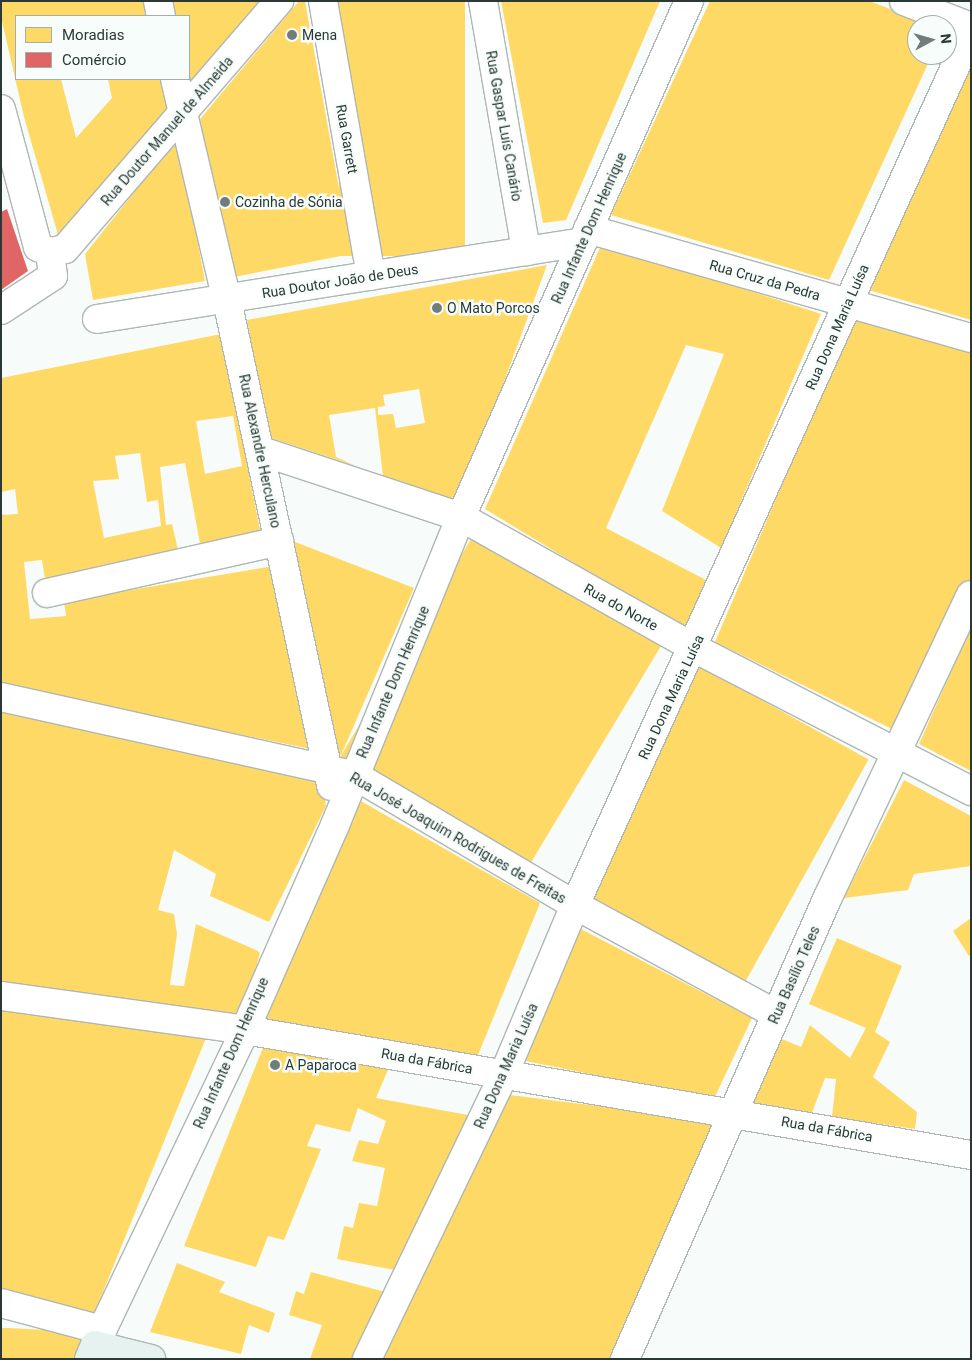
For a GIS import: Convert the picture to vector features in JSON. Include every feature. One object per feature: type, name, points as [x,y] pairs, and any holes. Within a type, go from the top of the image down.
[{"type":"main road","points":[[95,1344],[151,1359]]},
{"type":"street","points":[[158,1],[161,15]]},
{"type":"street","name":"Rua Doutor Manuel de Almeida","points":[[50,252],[65,249],[279,1]]},
{"type":"street","name":"Rua Garrett","points":[[323,1],[371,276]]},
{"type":"street","name":"Rua Gaspar Luís Canário","points":[[483,1],[526,251]]},
{"type":"street","name":"Rua Infante Dom Henrique","points":[[342,772],[461,517],[689,1]]},
{"type":"street","points":[[904,1],[971,27]]},
{"type":"street","name":"Rua Dona Maria Luísa","points":[[366,1359],[504,1074],[574,905],[694,648],[847,304],[971,32]]},
{"type":"street","name":"Rua Alexandre Herculano","points":[[174,80],[227,300],[279,541],[342,772],[335,825]]},
{"type":"street","points":[[1,109],[38,247],[50,252],[53,276],[1,310]]},
{"type":"street","name":"Rua Doutor João de Deus","points":[[97,319],[227,300],[526,251],[585,236]]},
{"type":"street","name":"Rua Cruz da Pedra","points":[[585,236],[971,338]]},
{"type":"street","name":"Rua do Norte","points":[[260,451],[461,517],[694,648],[971,792]]},
{"type":"street","points":[[47,593],[279,541]]},
{"type":"street","name":"Rua Basílio Teles","points":[[625,1359],[736,1113],[776,1014],[895,751],[971,595]]},
{"type":"street","name":"Rua José Joaquim Rodrigues de Freitas","points":[[1,697],[342,772],[574,905],[776,1014]]},
{"type":"street","name":"Rua Infante Dom Henrique","points":[[95,1344],[245,1030],[335,825]]},
{"type":"street","name":"Rua da Fábrica","points":[[1,996],[245,1030],[736,1113],[971,1155]]},
{"type":"street","points":[[1,1303],[95,1344]]},
{"type":"building: Moradias","points":[[1,1],[146,1],[149,15],[15,15],[15,78],[1,17]]},
{"type":"building: Moradias","points":[[168,1],[262,1],[188,92],[188,80],[190,80],[190,15],[171,15]]},
{"type":"building: Moradias","points":[[299,1],[305,1],[351,254],[229,278],[200,119]]},
{"type":"building: Moradias","points":[[339,1],[465,1],[465,256],[339,256]]},
{"type":"building: Moradias","points":[[501,1],[660,1],[566,220],[543,223]]},
{"type":"building: Moradias","points":[[710,1],[869,1],[907,15],[907,65],[927,65],[829,280],[611,215]]},
{"type":"building: Moradias","points":[[971,53],[971,320],[865,289]]},
{"type":"building: Moradias","points":[[15,80],[61,80],[76,138],[112,98],[108,80],[162,80],[168,107],[59,238],[24,117]]},
{"type":"building: Moradias","points":[[178,137],[205,281],[93,300],[85,254]]},
{"type":"building: Moradias","points":[[602,243],[821,314],[721,548],[662,511],[724,354],[686,345],[606,528],[708,581],[685,630],[485,509]]},
{"type":"building: Moradias","points":[[547,265],[459,504],[383,476],[375,408],[329,415],[336,457],[356,466],[268,437],[247,320]],"holes":[[[419,389],[425,423],[396,428],[393,414],[378,415],[378,407],[385,406],[383,395]]]},
{"type":"building: Moradias","points":[[853,318],[971,352],[971,579],[898,732],[715,642]]},
{"type":"building: Moradias","points":[[221,334],[262,540],[46,586],[42,560],[24,562],[30,619],[66,616],[64,601],[280,565],[320,751],[1,685],[1,515],[18,514],[15,489],[1,492],[1,378]],"holes":[[[233,416],[242,466],[205,474],[196,421]],[[140,453],[147,502],[158,500],[161,526],[104,538],[93,481],[119,479],[115,456]],[[185,463],[201,549],[179,554],[172,524],[166,525],[160,467]]]},
{"type":"building: Moradias","points":[[474,534],[661,646],[524,873],[338,761]]},
{"type":"building: Moradias","points":[[290,540],[414,588],[341,755],[330,752]]},
{"type":"building: Moradias","points":[[971,627],[971,771],[919,744]]},
{"type":"building: Moradias","points":[[691,661],[869,759],[741,989],[563,891]]},
{"type":"building: Moradias","points":[[1,710],[321,779],[326,806],[269,922],[210,896],[216,874],[174,850],[158,910],[174,914],[177,934],[170,985],[184,986],[196,924],[256,950],[260,953],[252,983],[237,1019],[1,981]]},
{"type":"building: Moradias","points":[[904,780],[971,816],[971,866],[914,874],[908,890],[844,898]]},
{"type":"building: Moradias","points":[[359,800],[540,903],[476,1060],[258,1020]]},
{"type":"building: Moradias","points":[[971,918],[971,955],[969,956],[953,931]]},
{"type":"building: Moradias","points":[[577,927],[752,1018],[714,1099],[516,1059]]},
{"type":"building: Moradias","points":[[837,938],[902,966],[875,1032],[890,1042],[873,1077],[917,1112],[915,1129],[832,1117],[836,1079],[825,1078],[812,1113],[753,1105],[782,1039],[801,1047],[810,1025],[850,1058],[866,1028],[809,1004]]},
{"type":"building: Moradias","points":[[1,1009],[206,1038],[94,1314],[1,1290]]},
{"type":"building: Moradias","points":[[266,1040],[390,1065],[376,1098],[473,1116],[400,1271],[337,1259],[344,1226],[353,1228],[359,1203],[377,1206],[385,1168],[352,1161],[359,1140],[378,1144],[386,1121],[358,1108],[350,1132],[316,1124],[307,1146],[321,1149],[284,1240],[268,1236],[256,1267],[184,1246]]},
{"type":"building: Moradias","points":[[510,1095],[726,1122],[615,1359],[382,1359]]},
{"type":"building: Moradias","points":[[177,1263],[225,1282],[219,1292],[275,1313],[269,1333],[249,1325],[241,1354],[150,1332]]},
{"type":"building: Moradias","points":[[311,1272],[389,1293],[358,1359],[310,1359],[322,1325],[289,1315],[296,1291],[304,1294]]},
{"type":"building: Moradias","points":[[1,1328],[87,1332],[80,1359],[1,1359]]},
{"type":"building: Comércio","points":[[7,209],[28,271],[1,290],[1,212]]},
{"type":"place","name":"Mena","points":[[292,35]]},
{"type":"place","name":"Cozinha de Sónia","points":[[225,202]]},
{"type":"place","name":"O Mato Porcos","points":[[437,308]]},
{"type":"place","name":"A Paparoca","points":[[275,1065]]}]
